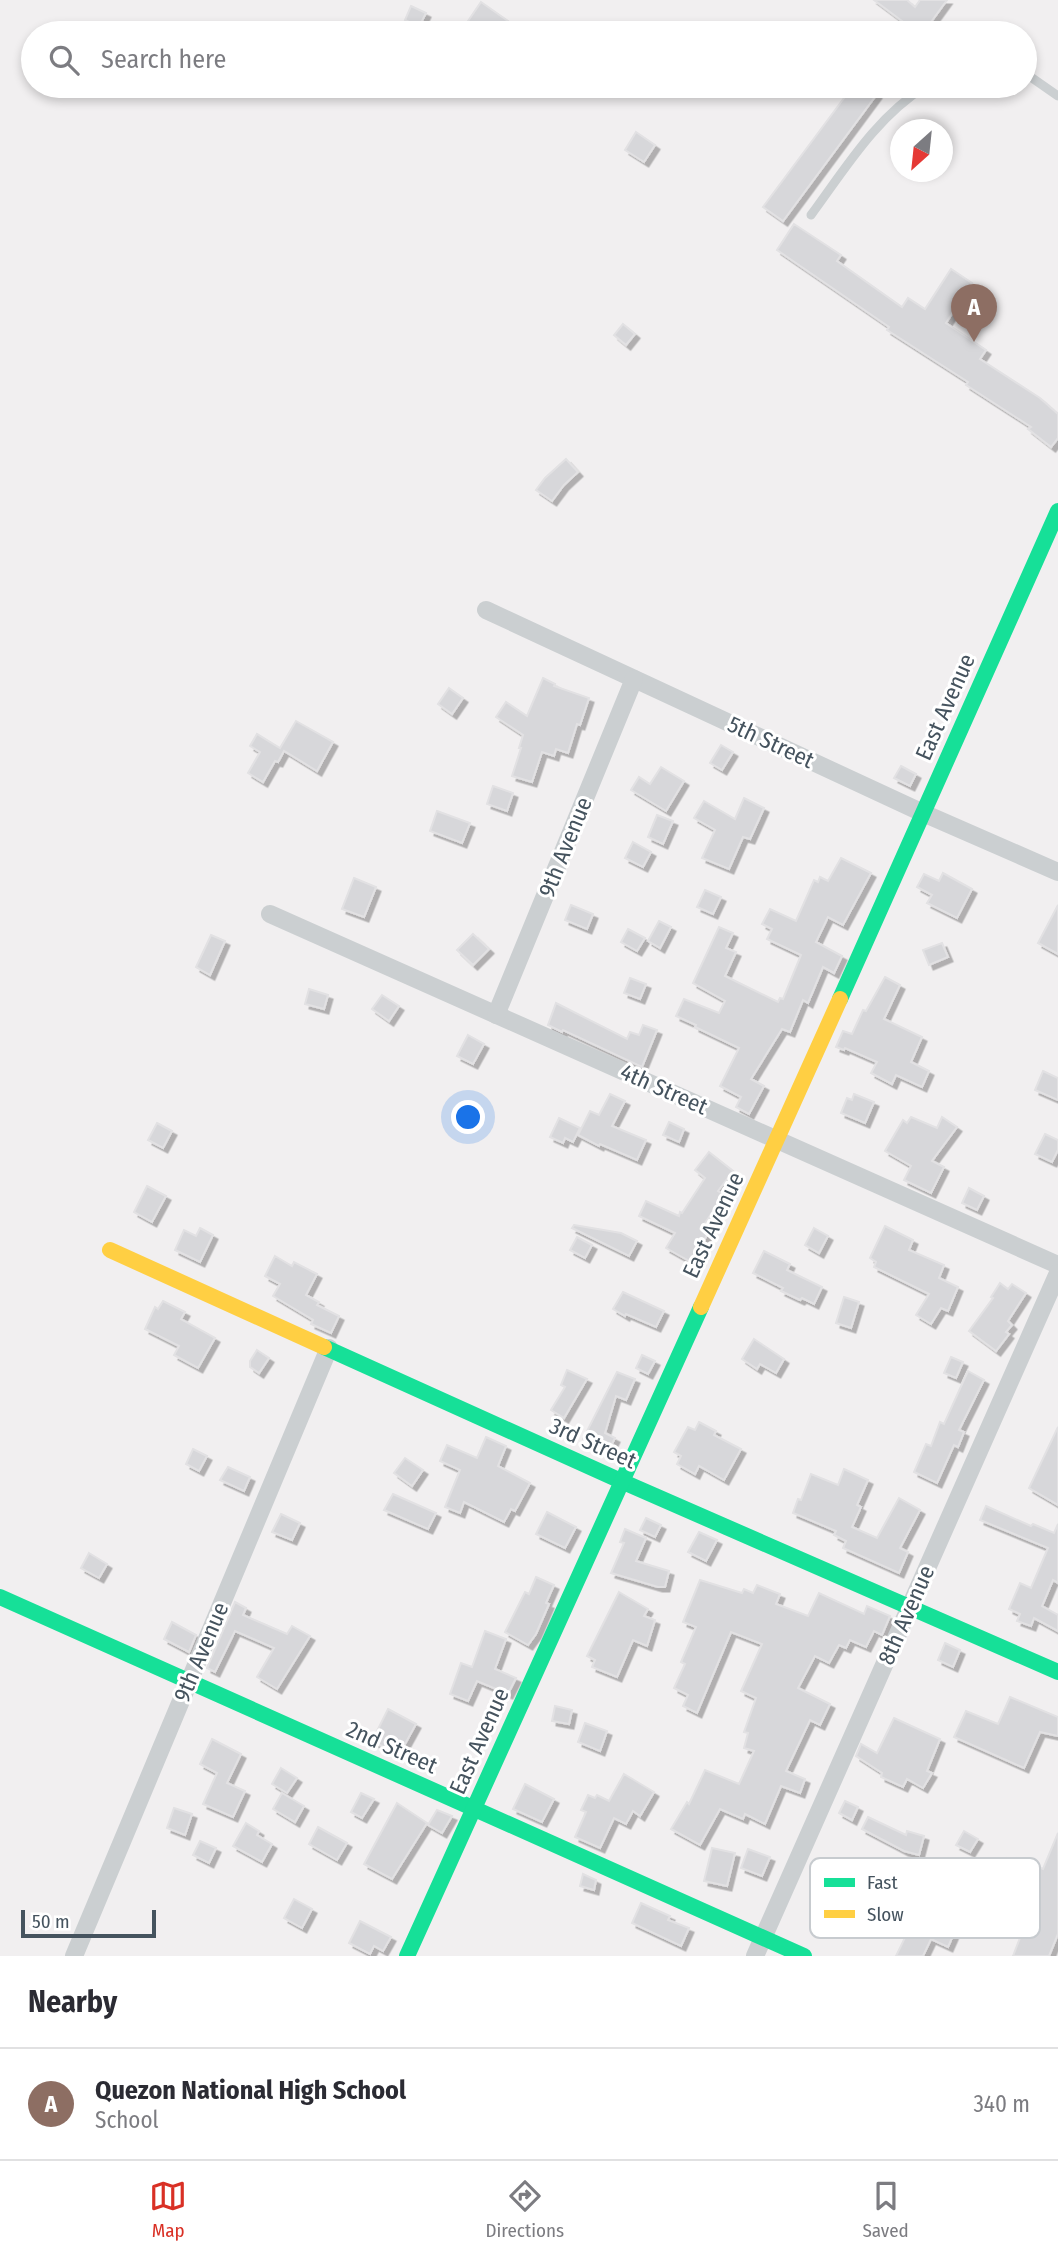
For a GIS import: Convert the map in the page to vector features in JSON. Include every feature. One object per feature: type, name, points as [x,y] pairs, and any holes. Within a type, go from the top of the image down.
[{"type":"street","name":"East Avenue","points":[[407,1956],[777,1140],[1058,511]]},
{"type":"street","name":"5th Street","points":[[486,610],[923,813],[1058,872]]},
{"type":"street","name":"9th Avenue","points":[[496,1015],[634,679]]},
{"type":"street","name":"4th Street","points":[[270,914],[1058,1265]]},
{"type":"street","name":"3rd Street","points":[[110,1250],[621,1480],[1058,1672]]},
{"type":"street","name":"8th Avenue","points":[[755,1956],[1058,1273]]},
{"type":"street","name":"9th Avenue","points":[[74,1956],[329,1348]]},
{"type":"street","name":"2nd Street","points":[[0,1598],[804,1956]]},
{"type":"lane","points":[[1037,81],[1058,96]]},
{"type":"lane","points":[[811,215],[880,122],[907,98]]},
{"type":"building","points":[[874,0],[907,0],[915,7],[920,0],[947,0],[932,21],[902,21]]},
{"type":"building","points":[[481,2],[508,21],[468,21]]},
{"type":"building","points":[[411,6],[426,13],[422,21],[405,20]]},
{"type":"building","points":[[844,98],[874,98],[783,221],[763,207]]},
{"type":"building","points":[[636,132],[655,145],[644,162],[625,150]]},
{"type":"building","points":[[794,224],[841,255],[837,261],[902,307],[908,298],[925,309],[951,269],[972,283],[946,323],[986,350],[980,359],[1040,398],[1058,414],[1058,438],[1051,447],[1028,429],[1031,427],[966,385],[968,382],[887,330],[889,327],[777,250]]},
{"type":"building","points":[[623,324],[635,334],[626,345],[614,335]]},
{"type":"building","points":[[566,459],[578,472],[552,501],[536,490]]},
{"type":"building","points":[[543,678],[555,684],[554,686],[589,698],[568,753],[556,749],[554,756],[542,752],[532,782],[512,776],[523,735],[496,717],[506,702],[527,716]]},
{"type":"building","points":[[449,688],[463,698],[452,714],[438,704]]},
{"type":"building","points":[[296,721],[333,742],[317,771],[284,751],[263,782],[248,773],[260,752],[250,746],[257,734],[280,748]]},
{"type":"building","points":[[721,745],[733,752],[722,770],[710,763]]},
{"type":"building","points":[[901,766],[916,774],[910,786],[894,778]]},
{"type":"building","points":[[661,767],[684,781],[666,811],[631,790],[639,777],[650,784]]},
{"type":"building","points":[[493,786],[513,793],[507,811],[487,804]]},
{"type":"building","points":[[744,798],[764,808],[750,839],[743,837],[729,869],[702,858],[715,830],[694,818],[704,801],[735,819]]},
{"type":"building","points":[[437,811],[470,823],[462,843],[430,831]]},
{"type":"building","points":[[657,815],[673,821],[663,844],[648,837]]},
{"type":"building","points":[[633,842],[651,852],[643,867],[625,858]]},
{"type":"building","points":[[841,858],[871,873],[843,925],[828,917],[816,942],[842,956],[834,973],[823,967],[808,1003],[803,1000],[790,1032],[782,1029],[751,1079],[764,1086],[749,1114],[736,1107],[741,1097],[720,1086],[739,1048],[676,1016],[684,999],[719,1013],[725,1001],[693,983],[719,927],[733,933],[726,948],[736,952],[725,976],[778,1002],[780,998],[783,999],[801,955],[767,939],[772,929],[762,924],[770,909],[796,921],[814,880],[818,882],[820,877],[828,881]]},
{"type":"building","points":[[943,873],[972,889],[957,918],[927,903],[932,895],[917,887],[924,874],[939,881]]},
{"type":"building","points":[[354,878],[376,887],[364,917],[342,909]]},
{"type":"building","points":[[705,890],[721,897],[713,914],[697,907]]},
{"type":"building","points":[[571,905],[593,914],[587,929],[565,920]]},
{"type":"building","points":[[1058,905],[1058,954],[1038,943]]},
{"type":"building","points":[[659,921],[671,927],[660,948],[648,941]]},
{"type":"building","points":[[628,929],[645,938],[637,951],[621,942]]},
{"type":"building","points":[[473,934],[489,949],[473,965],[457,950]]},
{"type":"building","points":[[211,935],[225,941],[210,975],[196,967]]},
{"type":"building","points":[[942,943],[948,957],[929,965],[923,950]]},
{"type":"building","points":[[885,977],[900,985],[884,1019],[922,1037],[911,1062],[929,1071],[922,1087],[896,1075],[892,1084],[871,1073],[877,1062],[845,1048],[836,1047],[843,1031],[852,1034],[863,1010],[866,1011]]},
{"type":"building","points":[[630,978],[646,984],[640,999],[624,993]]},
{"type":"building","points":[[309,989],[328,995],[324,1009],[305,1004]]},
{"type":"building","points":[[382,995],[399,1006],[389,1021],[372,1009]]},
{"type":"building","points":[[556,1003],[627,1039],[630,1032],[639,1035],[643,1025],[657,1030],[642,1067],[548,1025]]},
{"type":"building","points":[[468,1035],[484,1044],[473,1064],[457,1056]]},
{"type":"building","points":[[1043,1071],[1058,1078],[1058,1100],[1035,1090]]},
{"type":"building","points":[[610,1094],[625,1101],[612,1126],[646,1140],[637,1160],[578,1135],[590,1111],[599,1115]]},
{"type":"building","points":[[854,1094],[874,1102],[865,1123],[841,1113],[847,1098],[852,1100]]},
{"type":"building","points":[[911,1117],[937,1128],[942,1117],[957,1127],[932,1161],[944,1167],[931,1193],[904,1180],[911,1166],[885,1151],[903,1120],[907,1123]]},
{"type":"building","points":[[559,1118],[580,1128],[573,1142],[565,1138],[563,1143],[550,1137]]},
{"type":"building","points":[[669,1122],[684,1129],[679,1142],[663,1135]]},
{"type":"building","points":[[157,1123],[172,1131],[163,1148],[148,1140]]},
{"type":"building","points":[[1045,1134],[1058,1140],[1058,1150],[1052,1162],[1035,1154]]},
{"type":"building","points":[[709,1152],[733,1171],[718,1191],[724,1195],[705,1223],[710,1230],[691,1262],[666,1248],[675,1233],[639,1216],[646,1201],[679,1216],[705,1178],[695,1170]]},
{"type":"building","points":[[147,1186],[166,1196],[152,1222],[134,1212]]},
{"type":"building","points":[[969,1188],[984,1196],[977,1210],[962,1203]]},
{"type":"building","points":[[574,1225],[621,1233],[637,1241],[629,1256],[572,1228]]},
{"type":"building","points":[[885,1226],[913,1240],[909,1250],[944,1265],[939,1278],[958,1287],[948,1311],[941,1308],[931,1324],[916,1315],[929,1294],[874,1267],[876,1262],[870,1258]]},
{"type":"building","points":[[200,1228],[213,1235],[200,1262],[175,1250],[184,1230],[196,1236]]},
{"type":"building","points":[[814,1228],[828,1236],[819,1253],[805,1245]]},
{"type":"building","points":[[577,1237],[592,1245],[585,1258],[570,1250]]},
{"type":"building","points":[[764,1251],[790,1264],[787,1270],[822,1287],[814,1304],[781,1291],[783,1288],[753,1273]]},
{"type":"building","points":[[275,1256],[292,1266],[294,1262],[317,1274],[306,1295],[319,1302],[317,1305],[339,1316],[331,1333],[311,1324],[313,1320],[273,1296],[280,1284],[265,1276]]},
{"type":"building","points":[[1000,1283],[1008,1289],[1012,1284],[1026,1293],[1008,1321],[1012,1325],[1006,1332],[1009,1334],[996,1351],[969,1331],[993,1298],[991,1297]]},
{"type":"building","points":[[623,1292],[664,1311],[656,1327],[613,1309]]},
{"type":"building","points":[[844,1297],[859,1302],[851,1328],[836,1323]]},
{"type":"building","points":[[163,1301],[185,1312],[181,1319],[215,1338],[198,1368],[174,1355],[179,1346],[145,1329],[155,1307],[158,1309]]},
{"type":"building","points":[[754,1339],[784,1359],[776,1373],[760,1364],[757,1369],[742,1359]]},
{"type":"building","points":[[257,1350],[269,1358],[259,1373],[250,1367],[250,1361]]},
{"type":"building","points":[[642,1355],[655,1361],[648,1374],[636,1368]]},
{"type":"building","points":[[951,1357],[963,1362],[956,1378],[944,1373]]},
{"type":"building","points":[[567,1370],[587,1379],[564,1418],[551,1410],[565,1387],[561,1385]]},
{"type":"building","points":[[968,1371],[984,1380],[959,1430],[964,1432],[958,1447],[954,1445],[937,1483],[914,1472],[926,1444],[931,1446],[940,1422],[944,1424]]},
{"type":"building","points":[[617,1372],[635,1379],[626,1400],[616,1396],[605,1433],[615,1438],[608,1452],[583,1439]]},
{"type":"building","points":[[699,1422],[716,1431],[714,1435],[741,1449],[724,1480],[699,1466],[695,1474],[677,1464],[681,1456],[674,1452],[688,1427],[695,1430]]},
{"type":"building","points":[[1058,1427],[1058,1505],[1029,1488]]},
{"type":"building","points":[[486,1437],[506,1446],[498,1466],[530,1483],[515,1511],[511,1509],[504,1522],[464,1502],[460,1513],[445,1507],[460,1470],[440,1461],[447,1445],[477,1458]]},
{"type":"building","points":[[193,1449],[207,1456],[199,1471],[186,1464]]},
{"type":"building","points":[[405,1458],[423,1470],[412,1486],[394,1473]]},
{"type":"building","points":[[228,1467],[250,1477],[244,1491],[220,1480]]},
{"type":"building","points":[[844,1469],[868,1480],[857,1505],[861,1507],[852,1527],[877,1538],[899,1498],[920,1510],[900,1548],[908,1552],[899,1573],[843,1548],[846,1541],[834,1535],[836,1531],[793,1513],[811,1474],[838,1485]]},
{"type":"building","points":[[393,1494],[436,1513],[428,1529],[384,1510]]},
{"type":"building","points":[[986,1506],[1054,1533],[1058,1524],[1058,1583],[1053,1580],[1042,1606],[1058,1615],[1058,1631],[1034,1618],[1031,1626],[1017,1621],[1020,1614],[1009,1609],[1020,1583],[1031,1588],[1048,1548],[980,1520]]},
{"type":"building","points":[[547,1512],[576,1527],[565,1548],[536,1534]]},
{"type":"building","points":[[281,1514],[300,1523],[292,1540],[272,1532]]},
{"type":"building","points":[[646,1518],[661,1525],[655,1537],[640,1530]]},
{"type":"building","points":[[625,1529],[646,1538],[636,1561],[669,1571],[665,1587],[611,1573],[624,1543],[620,1542]]},
{"type":"building","points":[[699,1532],[717,1540],[706,1561],[688,1552]]},
{"type":"building","points":[[89,1553],[107,1564],[99,1578],[81,1568]]},
{"type":"building","points":[[536,1577],[554,1585],[536,1634],[528,1645],[505,1632],[525,1592],[529,1594]]},
{"type":"building","points":[[700,1580],[742,1593],[744,1589],[753,1593],[757,1585],[780,1594],[776,1604],[808,1616],[819,1593],[864,1614],[867,1606],[890,1616],[882,1635],[874,1631],[866,1647],[850,1640],[846,1648],[839,1645],[829,1663],[815,1656],[798,1688],[830,1704],[820,1725],[810,1720],[786,1771],[805,1779],[800,1793],[781,1786],[765,1824],[745,1814],[743,1819],[720,1809],[700,1845],[671,1829],[687,1802],[689,1804],[705,1770],[739,1784],[754,1751],[744,1748],[748,1733],[744,1732],[756,1698],[741,1691],[762,1644],[731,1632],[697,1713],[683,1706],[688,1695],[674,1688],[685,1664],[681,1662],[696,1627],[683,1622]]},
{"type":"building","points":[[619,1592],[648,1609],[644,1616],[655,1620],[647,1646],[633,1640],[617,1677],[592,1667],[595,1660],[587,1656]]},
{"type":"building","points":[[235,1602],[246,1608],[243,1615],[287,1634],[292,1626],[310,1636],[277,1689],[257,1677],[274,1648],[235,1631],[215,1672],[207,1668]]},
{"type":"building","points":[[172,1622],[196,1635],[189,1652],[164,1639]]},
{"type":"building","points":[[485,1631],[506,1639],[495,1669],[516,1678],[508,1694],[477,1681],[468,1701],[450,1694],[461,1663],[472,1667]]},
{"type":"building","points":[[945,1643],[960,1650],[953,1667],[938,1660]]},
{"type":"building","points":[[1010,1697],[1058,1717],[1058,1736],[1040,1732],[1024,1768],[954,1737],[966,1711],[998,1724]]},
{"type":"building","points":[[555,1706],[572,1710],[569,1724],[552,1721]]},
{"type":"building","points":[[388,1709],[416,1724],[399,1755],[372,1741]]},
{"type":"building","points":[[894,1718],[940,1739],[927,1771],[932,1773],[923,1788],[907,1779],[903,1787],[881,1777],[882,1773],[856,1756],[861,1744],[877,1753]]},
{"type":"building","points":[[585,1723],[607,1731],[600,1751],[578,1742]]},
{"type":"building","points":[[212,1739],[241,1754],[227,1783],[245,1791],[233,1817],[203,1804],[217,1773],[200,1764]]},
{"type":"building","points":[[281,1768],[297,1778],[287,1793],[272,1784]]},
{"type":"building","points":[[624,1774],[654,1792],[640,1816],[633,1811],[626,1824],[614,1818],[600,1848],[575,1837],[586,1812],[581,1810],[588,1795],[595,1798],[597,1795],[609,1801]]},
{"type":"building","points":[[525,1784],[554,1799],[542,1822],[513,1809]]},
{"type":"building","points":[[282,1793],[304,1806],[295,1822],[273,1809]]},
{"type":"building","points":[[361,1793],[374,1799],[362,1818],[351,1812]]},
{"type":"building","points":[[845,1801],[858,1807],[852,1820],[839,1813]]},
{"type":"building","points":[[397,1803],[427,1823],[392,1879],[364,1864]]},
{"type":"building","points":[[174,1808],[192,1814],[185,1835],[167,1828]]},
{"type":"building","points":[[437,1810],[452,1816],[442,1833],[428,1825]]},
{"type":"building","points":[[868,1817],[906,1835],[907,1831],[924,1836],[919,1855],[904,1851],[862,1829]]},
{"type":"building","points":[[246,1823],[259,1831],[257,1835],[272,1844],[262,1862],[233,1846]]},
{"type":"building","points":[[318,1827],[347,1843],[337,1860],[309,1844]]},
{"type":"building","points":[[964,1831],[978,1839],[970,1852],[956,1845]]},
{"type":"building","points":[[1058,1833],[1058,1934],[1049,1956],[1013,1956],[1020,1938],[1040,1938],[1040,1868],[1043,1869]]},
{"type":"building","points":[[200,1841],[216,1848],[209,1863],[193,1855]]},
{"type":"building","points":[[712,1848],[735,1853],[727,1886],[704,1881]]},
{"type":"building","points":[[748,1849],[770,1857],[762,1876],[741,1868]]},
{"type":"building","points":[[583,1874],[596,1880],[594,1890],[580,1886]]},
{"type":"building","points":[[294,1899],[312,1909],[302,1928],[284,1918]]},
{"type":"building","points":[[641,1903],[670,1916],[668,1920],[689,1928],[681,1946],[632,1923]]},
{"type":"building","points":[[360,1921],[391,1937],[383,1951],[374,1946],[370,1954],[349,1943]]},
{"type":"building","points":[[905,1938],[952,1938],[948,1947],[931,1939],[923,1956],[896,1956]]},
{"type":"traffic: fast","points":[[840,999],[1058,511]]},
{"type":"traffic: fast","points":[[407,1956],[701,1307]]},
{"type":"traffic: fast","points":[[324,1347],[621,1481],[1058,1672]]},
{"type":"traffic: fast","points":[[0,1597],[804,1956]]},
{"type":"traffic: slow","points":[[701,1307],[840,999]]},
{"type":"traffic: slow","points":[[110,1250],[324,1347]]},
{"type":"place","name":"Quezon National High School","points":[[974,342]]}]
